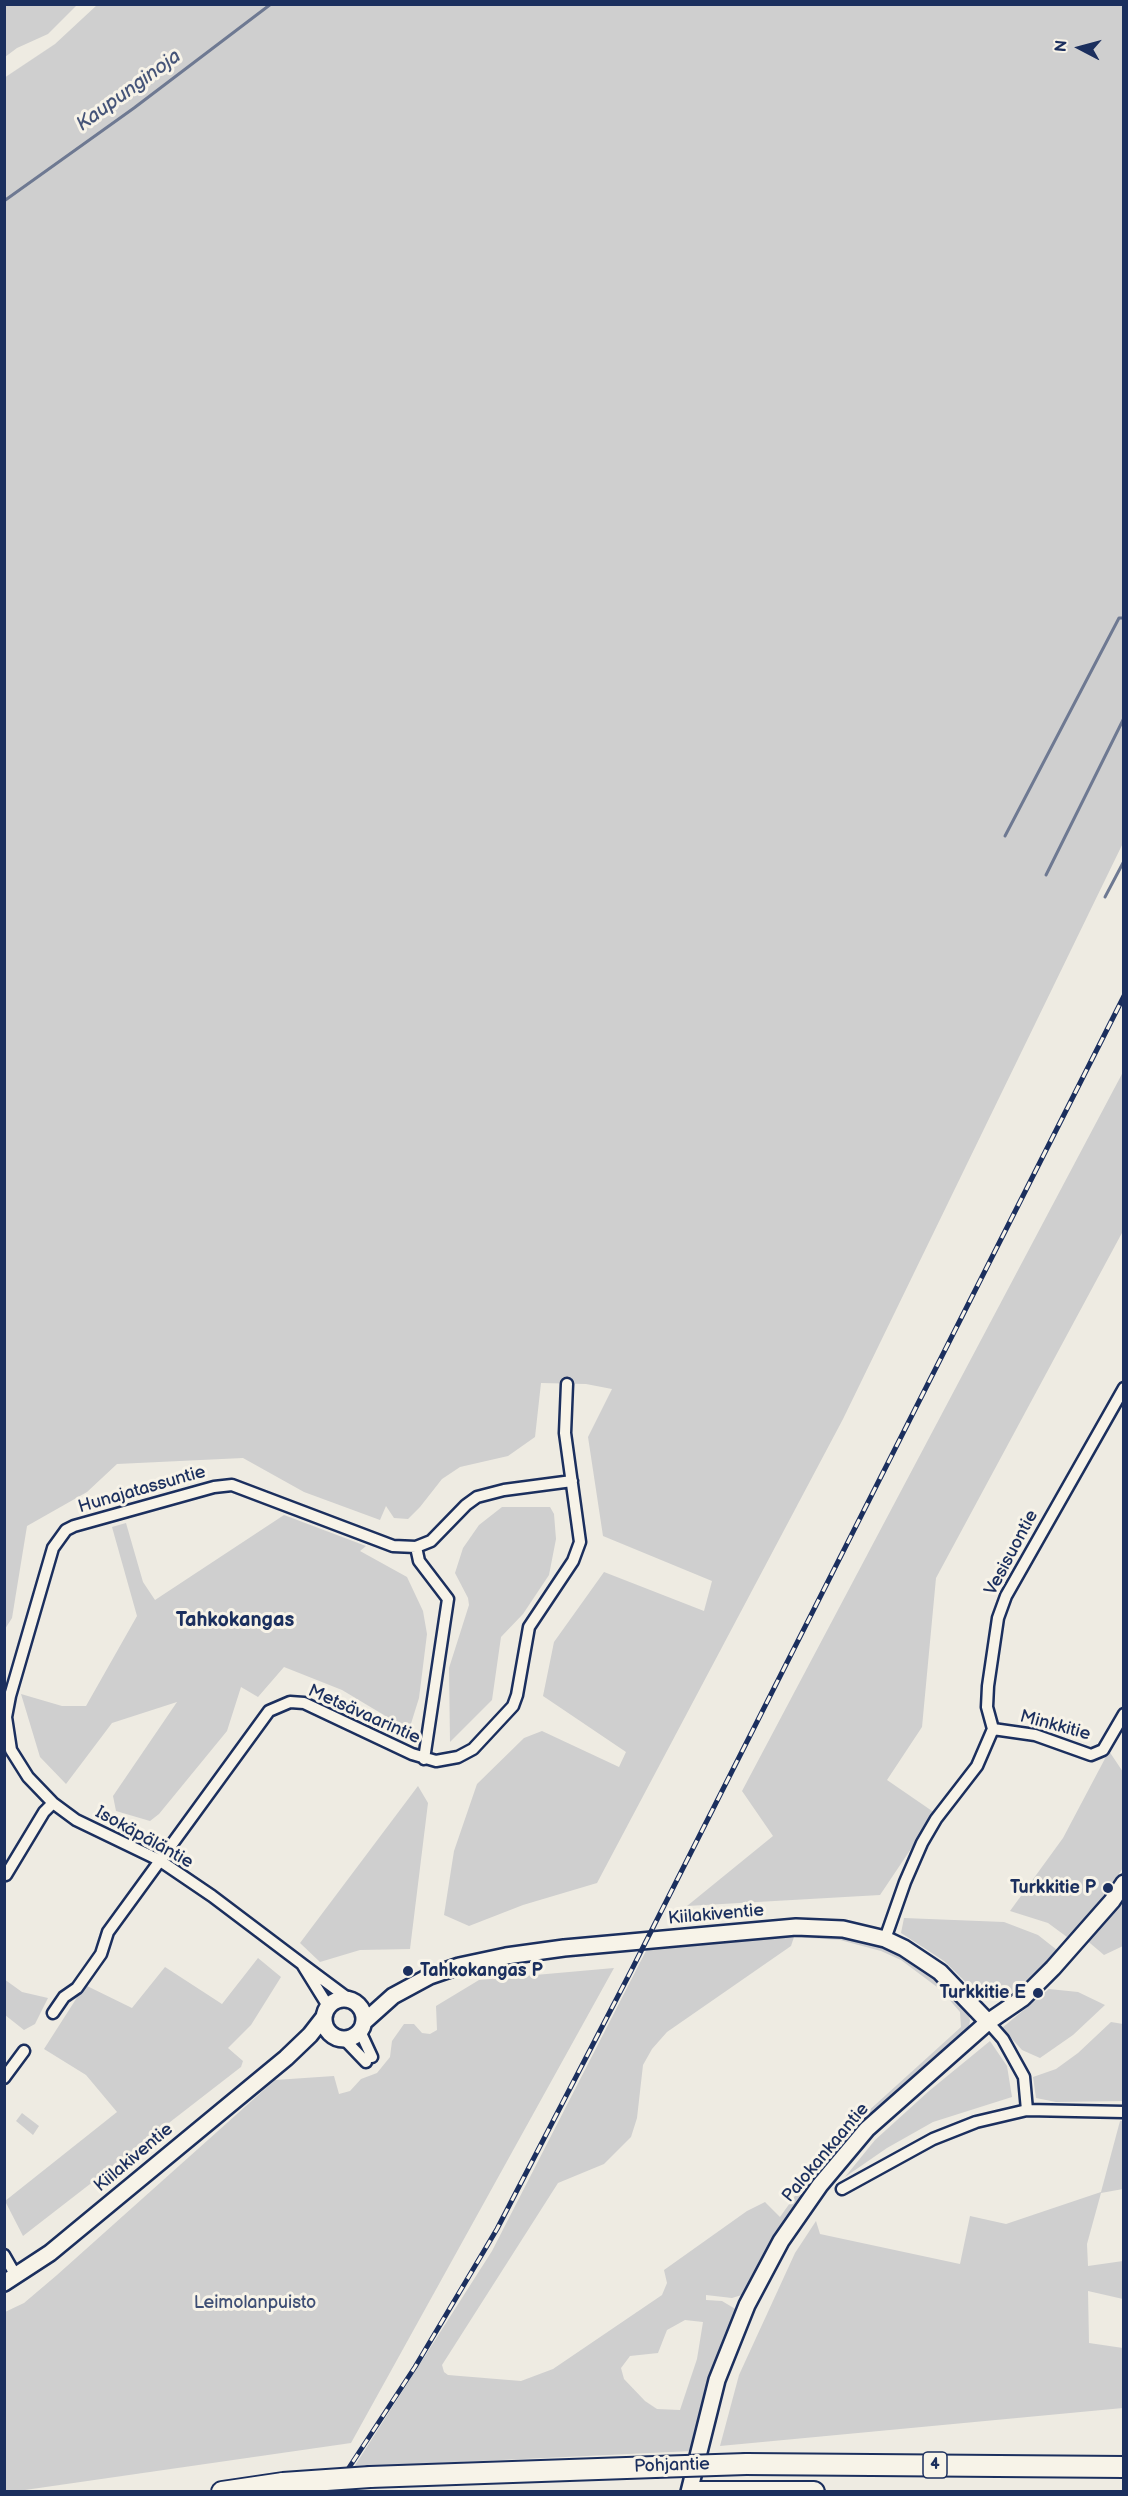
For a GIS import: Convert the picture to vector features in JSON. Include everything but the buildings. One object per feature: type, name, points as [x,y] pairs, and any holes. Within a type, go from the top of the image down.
[{"type":"highway","name":"Pohjantie","points":[[222,2492],[283,2483],[370,2476],[746,2464],[1124,2467]]},
{"type":"highway","name":"Pohjantie","points":[[692,2492],[814,2492]]},
{"type":"street","name":"Metsävaarintie","points":[[53,2013],[64,1997],[77,1988],[101,1954],[108,1932],[264,1714],[282,1704],[304,1703],[424,1759],[448,1760],[473,1749],[513,1706],[529,1627],[578,1551],[581,1534],[565,1433],[567,1384]]},
{"type":"street","name":"Vesisuontie","points":[[993,1729],[987,1707],[988,1686],[998,1618],[1002,1607],[1124,1388]]},
{"type":"street","points":[[424,1759],[448,1599],[419,1561],[416,1547],[431,1541],[466,1505],[477,1497],[504,1490],[572,1481]]},
{"type":"street","name":"Hunajatassuntie","points":[[8,1751],[6,1717],[10,1696],[53,1548],[66,1530],[214,1486],[232,1485],[393,1546],[416,1547]]},
{"type":"street","name":"Minkkitie","points":[[993,1729],[1035,1735],[1092,1755],[1103,1750],[1124,1714]]},
{"type":"street","points":[[885,1940],[922,1843],[936,1820],[977,1766],[993,1729]]},
{"type":"street","name":"Isokäpäläntie","points":[[8,1751],[28,1777],[53,1803],[76,1820],[159,1860],[351,2000]]},
{"type":"street","points":[[6,1875],[44,1812],[53,1803]]},
{"type":"street","name":"Palokankaantie","points":[[692,2492],[717,2380],[747,2305],[781,2241],[820,2185],[867,2129],[988,2022],[1023,1998],[1053,1968],[1112,1901],[1124,1883]]},
{"type":"street","name":"Kiilakiventie","points":[[351,2000],[364,2000],[459,1966],[506,1956],[615,1943],[796,1928],[843,1929],[885,1940],[904,1948],[940,1972],[988,2022]]},
{"type":"street","name":"Isokäpäläntie","points":[[302,1964],[326,2012]]},
{"type":"street","name":"Kiilakiventie","points":[[362,2027],[380,2006],[420,1981]]},
{"type":"street","points":[[338,2000],[351,2000],[362,2009],[362,2027],[369,2059],[326,2028],[326,2012],[338,2000]]},
{"type":"street","name":"Kiilakiventie","points":[[10,2280],[50,2253],[286,2058],[326,2012]]},
{"type":"street","points":[[988,2022],[1003,2039],[1024,2078],[1027,2110]]},
{"type":"street","points":[[338,2037],[353,2037],[362,2027]]},
{"type":"street","name":"Kiilakiventie","points":[[286,2058],[338,2037]]},
{"type":"street","points":[[4,2078],[24,2051]]},
{"type":"street","points":[[842,2189],[933,2139],[976,2122],[1027,2110],[1124,2112]]},
{"type":"street","points":[[4,2255],[10,2280]]},
{"type":"green space","points":[[5,4],[77,5],[48,34],[17,48],[5,57]]},
{"type":"green space","points":[[97,5],[1123,5],[1123,843],[843,1419],[597,1883],[523,1905],[469,1926],[444,1915],[454,1851],[477,1784],[524,1738],[542,1731],[619,1767],[626,1752],[543,1696],[554,1642],[604,1572],[704,1611],[712,1581],[603,1536],[588,1437],[612,1389],[586,1384],[541,1383],[535,1437],[508,1456],[460,1467],[442,1479],[408,1519],[394,1518],[386,1506],[380,1520],[304,1492],[243,1458],[117,1464],[87,1492],[27,1526],[12,1618],[5,1629],[4,78],[55,44]]},
{"type":"green space","points":[[1123,1072],[1123,1231],[936,1578],[922,1727],[887,1780],[935,1813],[880,1895],[687,1906],[773,1836],[742,1791]]},
{"type":"green space","points":[[502,1507],[550,1507],[554,1514],[556,1539],[549,1575],[523,1614],[501,1637],[492,1700],[450,1742],[449,1668],[469,1605],[468,1598],[455,1573],[463,1548],[479,1525]]},
{"type":"green space","points":[[284,1515],[366,1546],[360,1551],[407,1577],[423,1611],[427,1634],[419,1698],[409,1730],[342,1690],[284,1667],[258,1697],[241,1687],[227,1731],[159,1814],[150,1821],[116,1811],[113,1796],[177,1702],[112,1723],[66,1784],[40,1757],[21,1694],[62,1706],[86,1706],[137,1616],[112,1527],[126,1523],[143,1582],[155,1600]]},
{"type":"green space","points":[[1109,1751],[1123,1772],[1123,1868],[1091,1913],[1067,1937],[1048,1923],[1010,1911],[1063,1838]]},
{"type":"green space","points":[[418,1786],[428,1803],[410,1949],[360,1950],[320,1962],[300,1943]]},
{"type":"green space","points":[[1123,1890],[1123,1946],[1104,1955],[1084,1938]]},
{"type":"green space","points":[[904,1918],[1004,1922],[1038,1935],[1057,1950],[1008,1998],[982,1998],[944,1961],[901,1933]]},
{"type":"green space","points":[[797,1933],[841,1935],[883,1946],[936,1976],[965,2006],[970,2020],[969,2027],[864,2125],[745,2294],[732,2298],[706,2295],[706,2300],[722,2301],[737,2310],[711,2377],[692,2451],[354,2467],[492,2251],[649,1945]],"holes":[[[794,1937],[840,1940],[881,1951],[901,1960],[941,1990],[960,2012],[961,2027],[854,2124],[814,2169],[780,2217],[765,2202],[747,2211],[664,2270],[667,2283],[662,2295],[553,2369],[521,2381],[448,2375],[444,2372],[442,2365],[558,2183],[604,2164],[631,2137],[637,2118],[643,2065],[652,2049],[667,2032],[791,1946]],[[685,2320],[703,2322],[697,2359],[680,2410],[657,2409],[645,2401],[624,2379],[621,2368],[630,2356],[658,2353],[667,2330]]]},
{"type":"green space","points":[[258,1958],[281,1977],[251,2025],[228,2048],[243,2061],[241,2067],[23,2236],[5,2201],[117,2112],[86,2075],[44,2049],[85,1985],[132,2008],[165,1967],[222,2004]]},
{"type":"green space","name":"Leimolanpuisto","points":[[614,1968],[351,2443],[5,2491],[5,2312],[24,2303],[57,2275],[275,2080],[334,2076],[339,2094],[350,2091],[361,2079],[377,2073],[390,2057],[392,2041],[404,2024],[414,2024],[422,2033],[430,2034],[437,2030],[436,2006],[479,1980]]},
{"type":"green space","points":[[4,1979],[22,1992],[48,1998],[35,2024],[24,2030],[5,2015]]},
{"type":"green space","points":[[1049,1989],[1078,1992],[1105,2005],[1073,2035],[1040,2058],[1022,2050],[1002,2028]]},
{"type":"green space","points":[[1111,2022],[1123,2024],[1123,2101],[1056,2102],[1036,2098],[1033,2077],[1056,2069],[1078,2053]]},
{"type":"green space","points":[[990,2041],[1007,2066],[1012,2097],[933,2122],[887,2148],[845,2177],[875,2140],[929,2091]]},
{"type":"green space","points":[[22,2113],[39,2126],[33,2135],[16,2121]]},
{"type":"green space","points":[[1120,2121],[1124,2121],[1123,2189],[1101,2193],[1087,2244],[1088,2266],[1123,2261],[1123,2299],[1088,2291],[1089,2343],[1123,2348],[1123,2408],[720,2446],[739,2375],[795,2253],[816,2221],[820,2234],[960,2264],[970,2216],[1006,2224],[1101,2192]]},
{"type":"waterway","name":"Kaupunginoja","points":[[4,201],[134,108],[271,4]]},
{"type":"waterway","points":[[1005,836],[1119,618],[1124,618]]},
{"type":"waterway","points":[[1046,875],[1124,718]]},
{"type":"waterway","points":[[1105,897],[1124,861]]},
{"type":"railway","points":[[333,2492],[415,2367],[497,2229],[631,1971],[1124,996]]},
{"type":"place","name":"Turkkitie P","points":[[1108,1888]]},
{"type":"place","name":"Tahkokangas P","points":[[408,1971]]},
{"type":"place","name":"Turkkitie E","points":[[1038,1993]]},
{"type":"district","name":"Tahkokangas","points":[[235,1621]]}]
